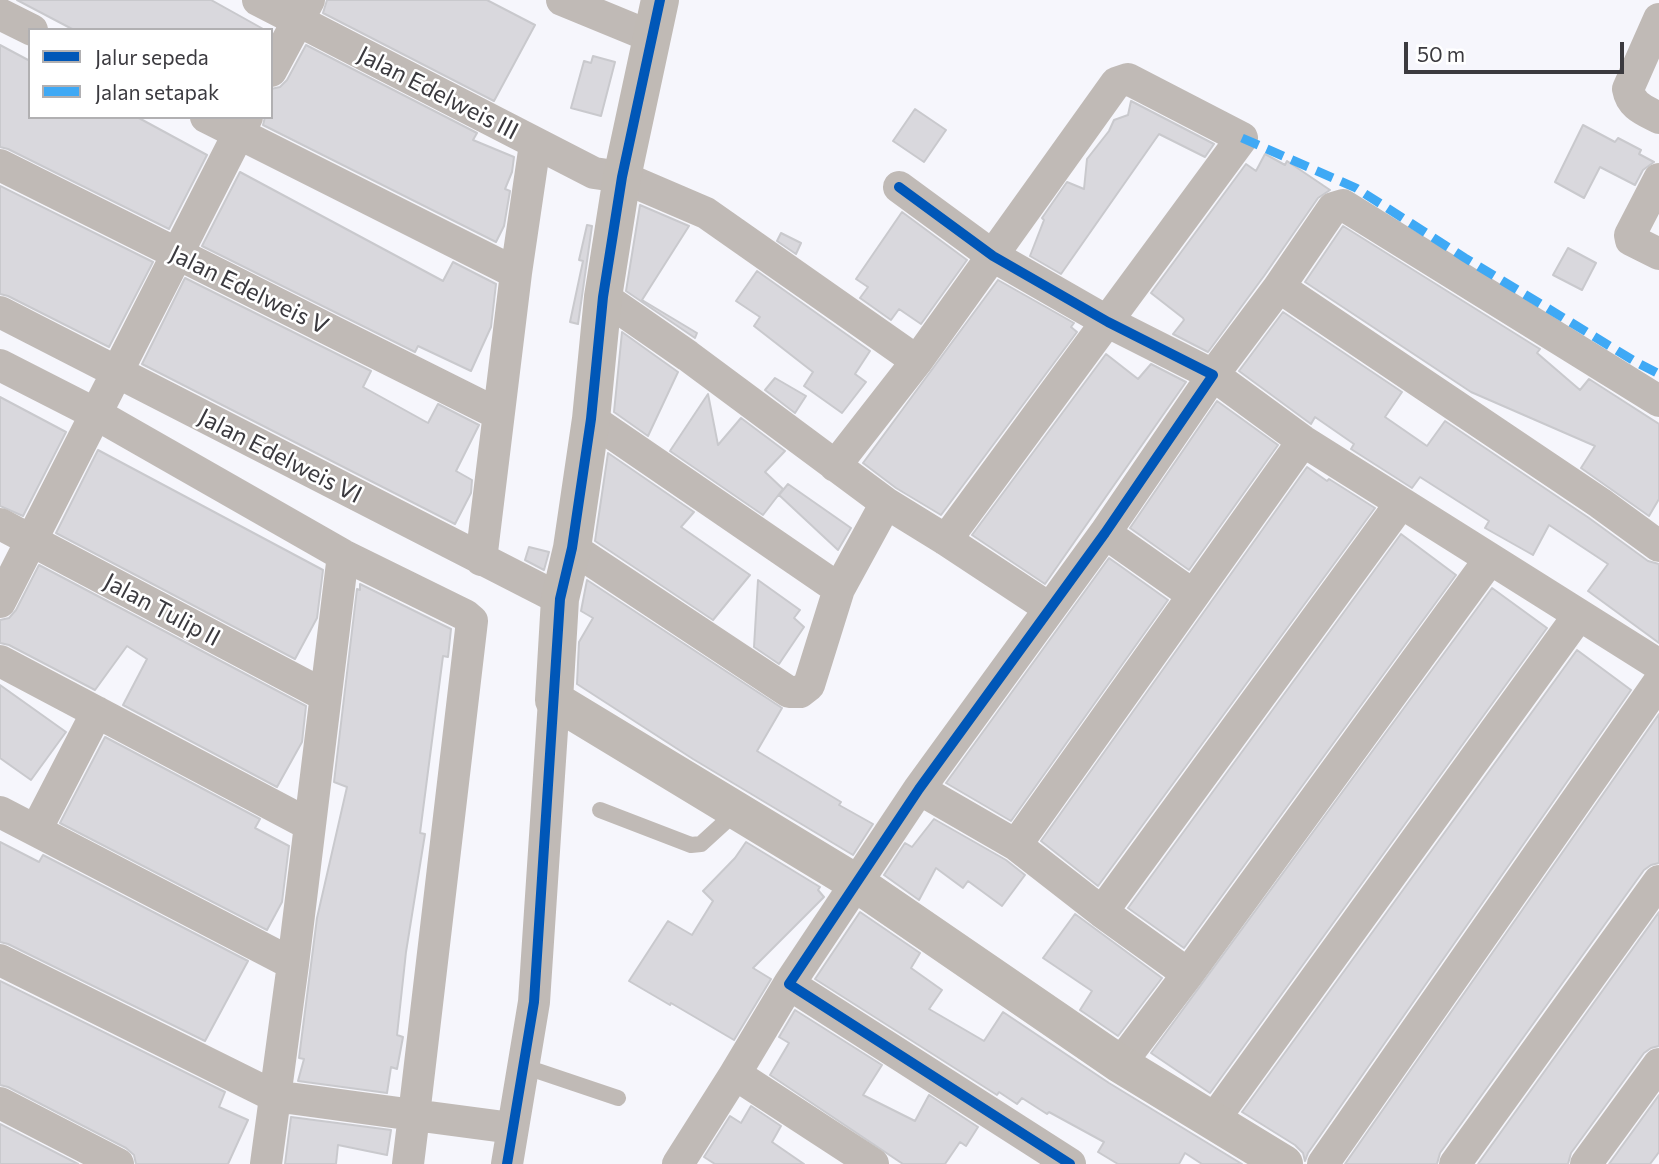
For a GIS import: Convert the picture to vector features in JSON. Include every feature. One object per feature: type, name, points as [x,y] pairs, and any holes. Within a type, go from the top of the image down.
[{"type":"street","name":"Jalan Edelweis III","points":[[258,0],[303,10],[543,148],[706,213],[917,361]]},
{"type":"street","points":[[562,0],[634,29]]},
{"type":"street","points":[[507,1164],[503,1126],[523,1066],[534,1002],[554,700],[553,596],[572,548],[591,419],[603,297],[608,175],[634,29],[660,0]]},
{"type":"street","points":[[273,67],[303,10]]},
{"type":"street","points":[[0,14],[28,28]]},
{"type":"street","points":[[1659,19],[1628,89],[1635,105],[1659,118]]},
{"type":"street","points":[[835,466],[917,361],[1116,83],[1128,79],[1242,138],[946,540]]},
{"type":"street","points":[[214,119],[243,126],[516,273]]},
{"type":"street","points":[[0,602],[243,126]]},
{"type":"street","points":[[488,564],[498,414],[516,273],[543,148]]},
{"type":"street","name":"Jalan Edelweis V","points":[[0,165],[498,414]]},
{"type":"street","points":[[1659,179],[1630,235],[1632,240],[1659,254]]},
{"type":"street","points":[[899,187],[993,256],[1108,322],[1213,375],[1303,441],[1659,665]]},
{"type":"street","points":[[678,1164],[789,984],[919,789],[1105,533],[1213,375],[1279,287],[1333,208],[1343,205],[1659,401]]},
{"type":"street","points":[[1279,287],[1600,503],[1659,546]]},
{"type":"street","points":[[603,297],[688,355],[886,503],[1049,608]]},
{"type":"street","name":"Jalan Edelweis VI","points":[[0,312],[106,394],[488,564],[553,596]]},
{"type":"street","points":[[0,365],[106,394],[342,555],[465,615],[472,621],[424,1117],[408,1164]]},
{"type":"street","points":[[591,419],[839,589]]},
{"type":"street","points":[[1016,845],[1303,441]]},
{"type":"street","points":[[572,548],[789,692],[800,692],[809,685],[839,589],[886,503]]},
{"type":"street","points":[[1102,912],[1401,503]]},
{"type":"street","name":"Jalan Tulip II","points":[[0,524],[324,695]]},
{"type":"street","points":[[1105,533],[1193,595]]},
{"type":"street","points":[[266,1164],[342,555]]},
{"type":"street","points":[[1120,1063],[1188,974],[1490,559]]},
{"type":"street","points":[[1212,1122],[1579,615]]},
{"type":"street","points":[[0,661],[310,825]]},
{"type":"street","points":[[1323,1164],[1659,682]]},
{"type":"street","points":[[554,700],[728,819],[856,883],[1120,1063],[1284,1164]]},
{"type":"street","points":[[36,830],[97,712]]},
{"type":"street","points":[[919,789],[1016,845],[1188,974]]},
{"type":"street","points":[[0,812],[293,964]]},
{"type":"street","points":[[1455,1164],[1659,881]]},
{"type":"street","points":[[0,960],[274,1096],[503,1126]]},
{"type":"street","points":[[789,984],[1070,1164]]},
{"type":"street","points":[[1586,1164],[1659,1064]]},
{"type":"street","points":[[735,1074],[855,1159]]},
{"type":"street","points":[[0,1103],[118,1164]]},
{"type":"lane","points":[[600,810],[691,845],[701,844],[728,819]]},
{"type":"lane","points":[[523,1066],[618,1098]]},
{"type":"building","points":[[17,0],[211,0],[261,28],[70,28]]},
{"type":"building","points":[[327,0],[487,0],[535,25],[494,101],[323,13]]},
{"type":"building","points":[[0,45],[28,60],[28,119],[141,119],[207,155],[169,229],[0,147]]},
{"type":"building","points":[[306,45],[477,133],[473,140],[514,157],[512,172],[505,189],[510,191],[504,226],[496,242],[263,125],[264,119],[273,119],[273,89],[280,87],[287,80]]},
{"type":"building","points":[[593,56],[615,62],[601,116],[571,108],[584,61],[591,63]]},
{"type":"building","points":[[1131,101],[1214,144],[1205,157],[1159,134],[1061,274],[1030,256],[1044,220],[1042,218],[1067,182],[1084,189],[1087,159],[1109,131],[1114,120],[1128,115]]},
{"type":"building","points":[[915,109],[946,130],[924,162],[893,141]]},
{"type":"building","points":[[1583,125],[1615,142],[1618,138],[1641,150],[1639,154],[1654,162],[1643,170],[1635,185],[1600,167],[1584,198],[1555,182]]},
{"type":"building","points":[[1265,154],[1285,165],[1287,161],[1330,190],[1318,198],[1208,352],[1173,334],[1183,318],[1151,293],[1246,164],[1256,171]]},
{"type":"building","points":[[240,172],[443,281],[453,262],[496,284],[491,327],[471,371],[418,346],[415,352],[202,246]]},
{"type":"building","points":[[0,186],[153,262],[109,347],[0,294]]},
{"type":"building","points":[[640,205],[689,226],[642,300],[697,333],[695,338],[626,291]]},
{"type":"building","points":[[902,212],[967,260],[921,324],[899,309],[891,320],[860,298],[868,287],[856,279]]},
{"type":"building","points":[[587,225],[592,226],[578,324],[570,322],[583,261],[579,260]]},
{"type":"building","points":[[1343,226],[1540,349],[1537,353],[1580,390],[1589,379],[1659,424],[1659,499],[1649,516],[1581,468],[1595,446],[1471,392],[1305,282]]},
{"type":"building","points":[[781,233],[801,243],[796,254],[777,241]]},
{"type":"building","points":[[1568,248],[1596,263],[1582,290],[1553,275]]},
{"type":"building","points":[[757,271],[870,351],[855,374],[866,382],[842,413],[804,386],[813,372],[754,326],[760,317],[736,301]]},
{"type":"building","points":[[185,278],[371,371],[363,387],[428,423],[438,404],[479,425],[456,471],[472,480],[471,493],[455,524],[142,364]]},
{"type":"building","points":[[998,280],[1074,323],[1071,327],[1077,332],[941,515],[896,488],[863,463]]},
{"type":"building","points":[[1283,312],[1402,392],[1385,417],[1427,446],[1445,421],[1648,561],[1659,564],[1659,643],[1588,591],[1608,564],[1549,525],[1533,555],[1485,528],[1489,521],[1420,477],[1412,488],[1351,449],[1354,444],[1315,417],[1311,424],[1239,371]]},
{"type":"building","points":[[622,332],[678,372],[648,436],[614,412]]},
{"type":"building","points":[[1106,354],[1138,379],[1151,364],[1186,382],[1045,584],[972,535]]},
{"type":"building","points":[[775,378],[806,396],[795,413],[765,390]]},
{"type":"building","points":[[708,394],[718,445],[741,418],[785,451],[765,472],[783,489],[763,515],[670,451]]},
{"type":"building","points":[[0,397],[66,432],[23,516],[0,506]]},
{"type":"building","points":[[1217,401],[1278,445],[1189,570],[1130,528]]},
{"type":"building","points":[[98,450],[323,570],[317,618],[295,659],[56,533]]},
{"type":"building","points":[[608,453],[694,512],[681,527],[750,575],[713,620],[595,541]]},
{"type":"building","points":[[1307,467],[1375,508],[1098,886],[1041,841]]},
{"type":"building","points":[[788,484],[851,528],[838,550],[779,495]]},
{"type":"building","points":[[1401,534],[1456,575],[1184,948],[1128,908]]},
{"type":"building","points":[[529,547],[549,552],[544,570],[525,560]]},
{"type":"building","points":[[1109,558],[1168,600],[1011,821],[946,783]]},
{"type":"building","points":[[39,565],[306,706],[302,742],[277,787],[123,705],[147,659],[127,646],[95,690],[9,645],[0,643],[0,620],[9,618],[16,610]]},
{"type":"building","points":[[587,580],[782,708],[757,751],[873,824],[853,855],[693,759],[577,684],[579,642],[593,618],[581,611]]},
{"type":"building","points":[[758,580],[800,610],[794,618],[804,627],[779,664],[754,647]]},
{"type":"building","points":[[360,584],[451,629],[448,657],[443,656],[420,833],[425,834],[406,952],[397,1035],[403,1037],[397,1069],[391,1067],[387,1093],[298,1081],[304,1059],[299,1058],[317,918],[347,787],[334,782],[357,589],[360,590]]},
{"type":"building","points":[[1492,588],[1547,628],[1210,1093],[1151,1053]]},
{"type":"building","points":[[1577,650],[1631,690],[1305,1161],[1303,1153],[1295,1145],[1242,1112]]},
{"type":"building","points":[[0,685],[66,732],[31,780],[0,758]]},
{"type":"building","points":[[1659,714],[1659,863],[1644,870],[1440,1153],[1437,1164],[1345,1164]]},
{"type":"building","points":[[105,737],[260,819],[255,828],[289,846],[282,902],[267,930],[60,823]]},
{"type":"building","points":[[934,819],[1006,860],[1025,875],[1002,906],[968,881],[963,888],[936,868],[919,900],[884,875],[905,843],[912,847]]},
{"type":"building","points":[[0,842],[39,862],[43,855],[248,961],[205,1041],[0,942]]},
{"type":"building","points":[[746,842],[820,887],[818,890],[824,897],[753,968],[771,979],[734,1040],[629,981],[668,921],[692,935],[713,901],[703,891],[735,858]]},
{"type":"building","points":[[860,912],[920,953],[911,968],[942,990],[929,1009],[984,1041],[1003,1012],[1109,1083],[1242,1164],[1202,1164],[1185,1153],[1179,1164],[1118,1164],[1098,1152],[1104,1142],[1049,1112],[1047,1114],[1022,1098],[1017,1104],[999,1092],[997,1095],[815,979]]},
{"type":"building","points":[[1659,912],[1659,1046],[1644,1053],[1571,1153],[1568,1164],[1478,1164]]},
{"type":"building","points":[[1075,914],[1162,978],[1118,1036],[1080,1010],[1092,991],[1043,958]]},
{"type":"building","points":[[0,981],[225,1092],[219,1107],[248,1120],[228,1164],[136,1164],[134,1155],[126,1148],[0,1085]]},
{"type":"building","points":[[795,1010],[882,1065],[863,1095],[915,1121],[929,1095],[978,1127],[966,1146],[960,1142],[945,1164],[903,1164],[770,1075],[789,1043],[779,1037]]},
{"type":"building","points":[[1659,1095],[1659,1152],[1650,1164],[1609,1164]]},
{"type":"building","points":[[751,1106],[781,1126],[772,1142],[804,1164],[715,1164],[704,1157],[730,1116],[741,1123]]},
{"type":"building","points":[[291,1117],[391,1130],[387,1155],[338,1145],[336,1164],[285,1164]]},
{"type":"building","points":[[0,1124],[78,1164],[0,1164]]},
{"type":"marked path","points":[[1242,138],[1356,188],[1465,258],[1659,374]]},
{"type":"cycle path","points":[[507,1164],[534,1002],[560,599],[572,548],[591,419],[603,297],[622,177],[660,0]]},
{"type":"cycle path","points":[[899,187],[993,256],[1108,322],[1213,375],[1105,533],[919,789],[789,984],[1070,1164]]}]
